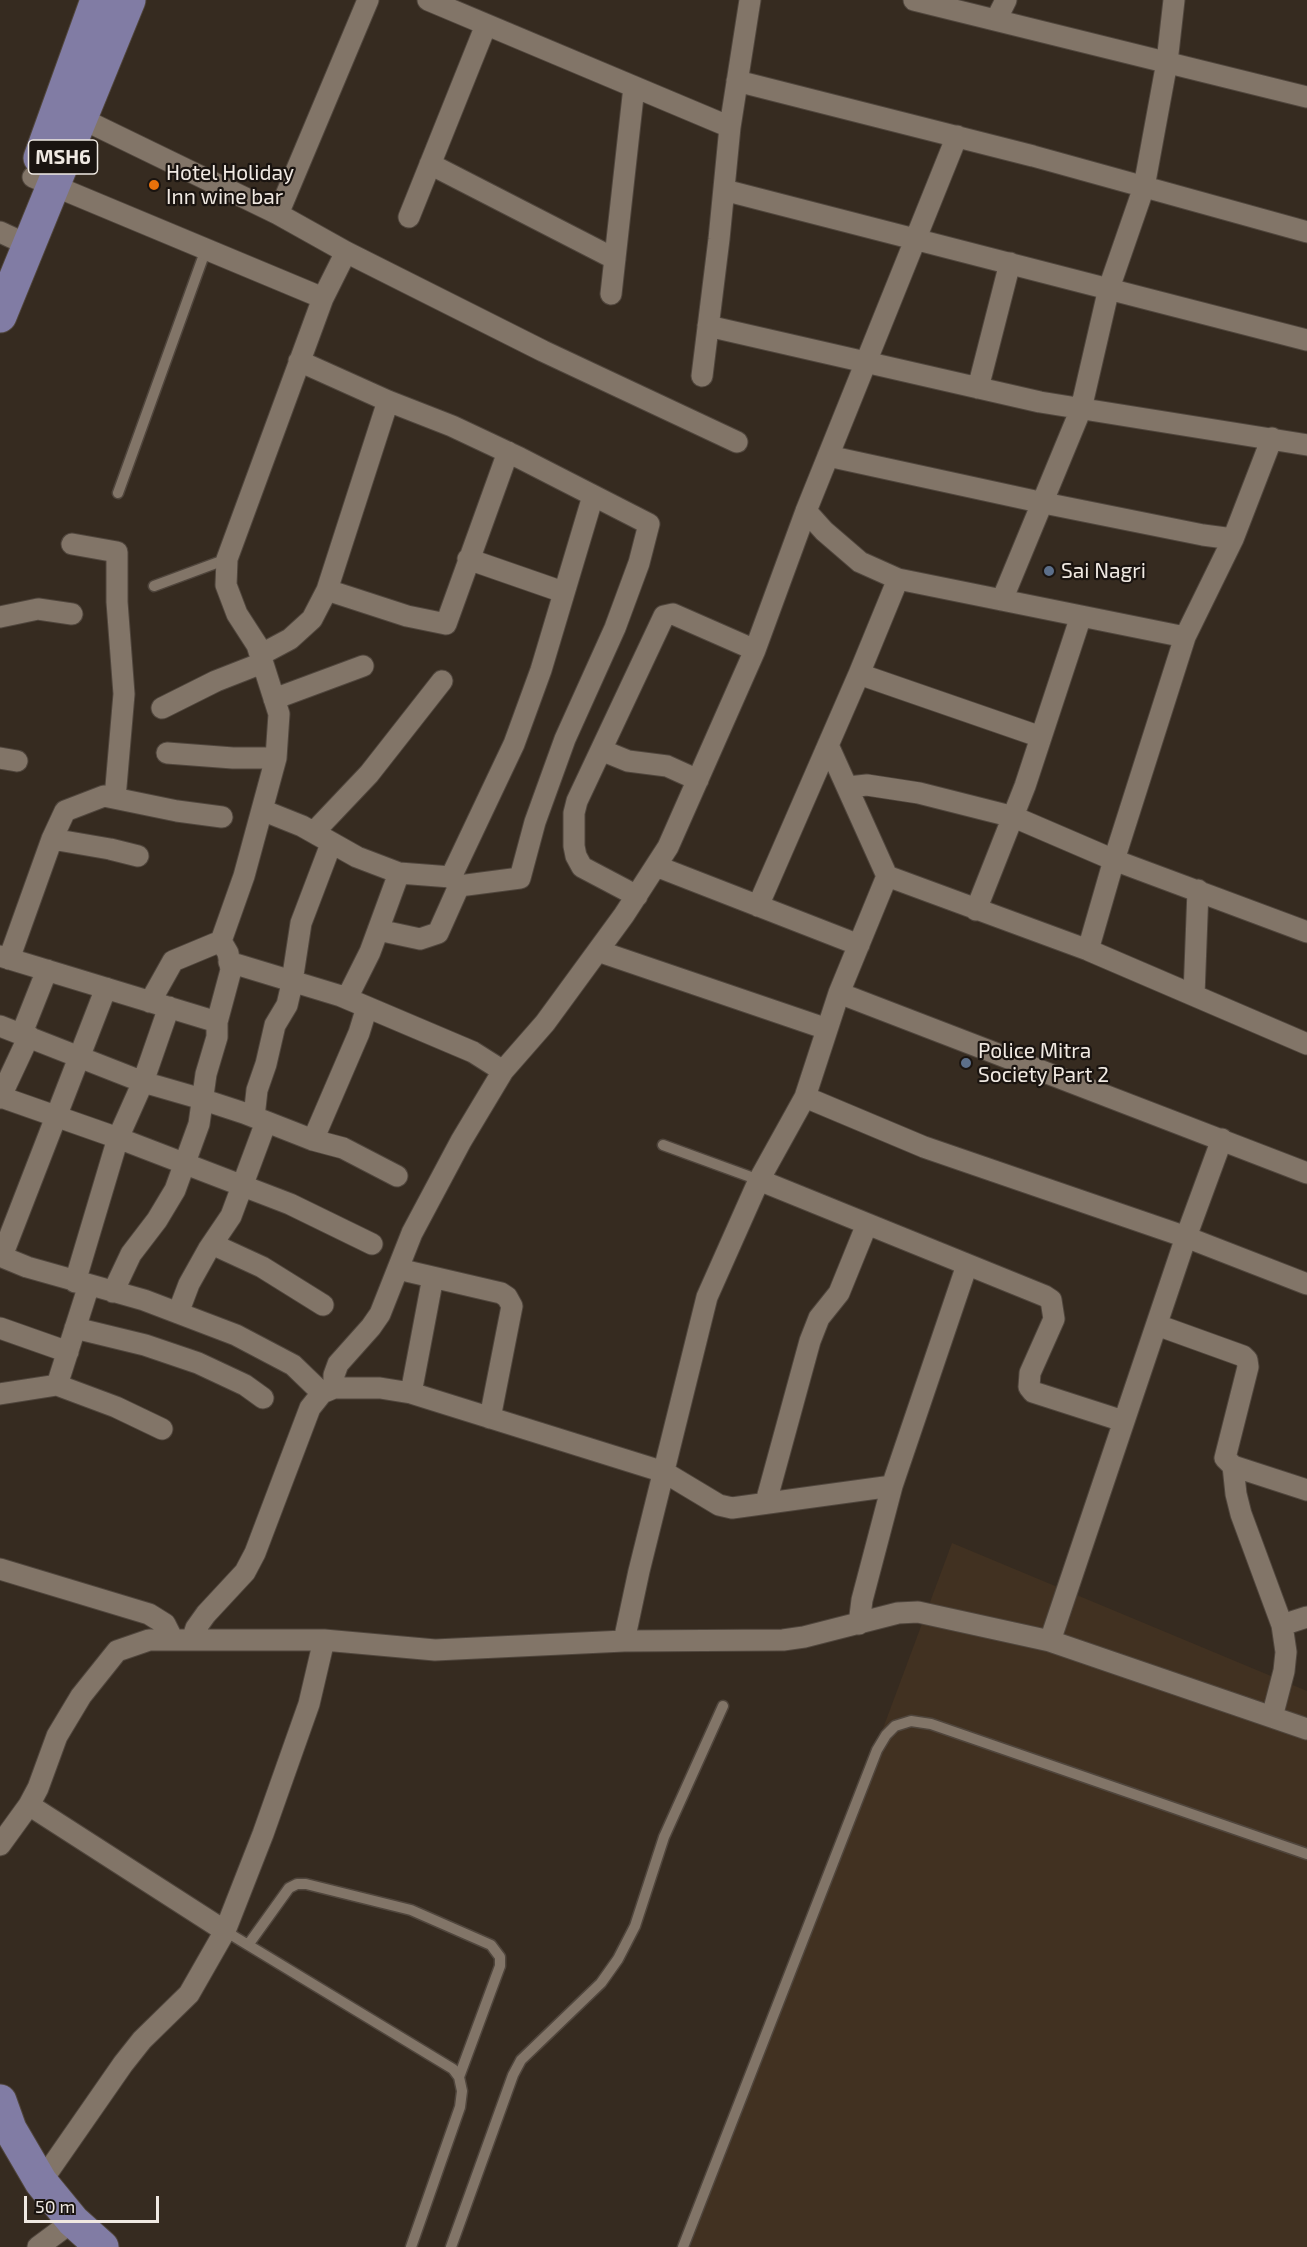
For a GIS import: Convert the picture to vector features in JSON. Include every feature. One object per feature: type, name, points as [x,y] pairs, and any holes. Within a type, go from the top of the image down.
[{"type":"main road","name":"MSH6","points":[[0,266],[43,181],[69,113],[97,0]]},
{"type":"main road","name":"MSH6","points":[[69,113],[129,0]]},
{"type":"main road","name":"MSH6","points":[[0,316],[13,238]]},
{"type":"main road","points":[[3,2122],[41,2182],[73,2221],[102,2247]]},
{"type":"street","points":[[278,214],[368,0]]},
{"type":"street","points":[[428,0],[730,127]]},
{"type":"street","points":[[702,376],[730,127],[750,0]]},
{"type":"street","points":[[914,0],[1307,97]]},
{"type":"street","points":[[996,20],[1006,0]]},
{"type":"street","points":[[1002,600],[1081,409],[1109,288],[1144,187],[1167,63],[1174,0]]},
{"type":"street","points":[[409,217],[486,25]]},
{"type":"street","points":[[738,81],[957,136],[1307,232]]},
{"type":"street","points":[[611,294],[634,87]]},
{"type":"street","points":[[69,113],[278,214],[346,252],[543,351],[737,442]]},
{"type":"street","points":[[182,1640],[196,1628],[245,1572],[255,1553],[310,1408],[328,1390],[338,1364],[380,1314],[422,1214],[461,1141],[503,1071],[545,1023],[637,896],[668,847],[755,650],[806,511],[957,136]]},
{"type":"street","points":[[430,164],[615,259]]},
{"type":"street","points":[[43,181],[323,298]]},
{"type":"street","points":[[724,190],[1307,340]]},
{"type":"street","points":[[57,1385],[75,1328],[82,1283],[118,1138],[143,1082],[160,1004],[173,961],[221,940],[244,876],[276,758],[279,714],[257,645],[237,614],[226,585],[227,559],[323,298],[346,252]]},
{"type":"street","points":[[978,388],[1010,263]]},
{"type":"street","points":[[708,326],[978,388],[1081,409],[1307,445]]},
{"type":"street","points":[[262,810],[303,826],[357,857],[399,873],[477,885],[520,878],[535,822],[565,739],[615,628],[639,563],[650,524],[508,452],[299,361]]},
{"type":"street","points":[[162,708],[261,659],[312,620],[327,590],[388,401]]},
{"type":"street","points":[[1088,950],[1114,860],[1185,637],[1233,538],[1272,438]]},
{"type":"street","points":[[327,590],[406,616],[446,624],[508,452]]},
{"type":"street","points":[[828,456],[1044,503],[1203,535],[1233,538]]},
{"type":"street","points":[[378,930],[420,939],[429,938],[438,933],[455,881],[514,744],[541,670],[593,496]]},
{"type":"street","points":[[806,511],[824,531],[860,562],[898,579],[1185,637]]},
{"type":"street","points":[[72,544],[117,552],[117,602],[124,694],[115,798]]},
{"type":"street","points":[[468,559],[563,592]]},
{"type":"street","points":[[758,906],[898,579]]},
{"type":"street","points":[[0,617],[38,609],[72,614]]},
{"type":"street","points":[[637,896],[582,867],[574,846],[574,813],[577,801],[666,614],[673,614],[755,650]]},
{"type":"street","points":[[976,910],[1014,817],[1081,616]]},
{"type":"street","points":[[274,699],[363,666]]},
{"type":"street","points":[[859,674],[1041,737]]},
{"type":"street","points":[[178,1313],[189,1284],[231,1216],[243,1186],[260,1120],[257,1090],[275,1025],[287,1005],[302,923],[322,838],[442,681]]},
{"type":"street","points":[[828,745],[887,876],[1088,950],[1307,1044]]},
{"type":"street","points":[[601,750],[628,761],[667,766],[698,780]]},
{"type":"street","points":[[167,753],[233,758],[276,758]]},
{"type":"street","points":[[848,787],[867,784],[919,793],[1014,817],[1114,860],[1307,932]]},
{"type":"street","points":[[217,1022],[5,958],[65,811],[104,796],[177,811],[222,817]]},
{"type":"street","points":[[52,839],[138,856]]},
{"type":"street","points":[[656,866],[859,945]]},
{"type":"street","points":[[347,998],[378,930],[399,873]]},
{"type":"street","points":[[624,1641],[705,1304],[759,1180],[805,1097],[839,993],[887,876]]},
{"type":"street","points":[[1194,995],[1198,890]]},
{"type":"street","points":[[113,1292],[131,1254],[157,1220],[174,1190],[186,1164],[199,1124],[206,1074],[217,1037],[217,1022],[231,970],[228,953],[221,940]]},
{"type":"street","points":[[598,951],[827,1029]]},
{"type":"street","points":[[229,962],[347,998],[472,1052],[503,1071]]},
{"type":"street","points":[[47,970],[0,1098],[118,1138],[290,1204],[372,1244]]},
{"type":"street","points":[[106,988],[1,1256],[27,1268],[144,1300],[236,1335],[293,1365],[328,1390],[380,1388],[411,1393],[664,1472],[719,1505],[740,1508],[766,1502],[892,1486]]},
{"type":"street","points":[[839,993],[1307,1173]]},
{"type":"street","points":[[313,1140],[359,1032],[367,1006]]},
{"type":"street","points":[[0,1026],[143,1082],[203,1100],[313,1140],[343,1148],[397,1176]]},
{"type":"street","points":[[805,1097],[924,1147],[1186,1237],[1307,1284]]},
{"type":"street","points":[[1050,1641],[1123,1421],[1221,1139]]},
{"type":"street","points":[[759,1180],[1045,1296],[1051,1300],[1054,1319],[1030,1373],[1029,1388],[1033,1392],[1123,1421]]},
{"type":"street","points":[[766,1502],[810,1341],[819,1318],[842,1287],[867,1224]]},
{"type":"street","points":[[212,1244],[262,1267],[323,1305]]},
{"type":"street","points":[[859,1624],[862,1600],[892,1486],[967,1265]]},
{"type":"street","points":[[398,1269],[501,1293],[507,1297],[512,1306],[490,1418]]},
{"type":"street","points":[[411,1393],[433,1277]]},
{"type":"street","points":[[1157,1325],[1243,1356],[1247,1360],[1248,1367],[1225,1453],[1227,1462],[1307,1490]]},
{"type":"street","points":[[0,1328],[68,1352]]},
{"type":"street","points":[[75,1328],[145,1345],[198,1363],[246,1385],[263,1398]]},
{"type":"street","points":[[0,1394],[57,1385],[116,1407],[162,1429]]},
{"type":"street","points":[[1233,1466],[1241,1514],[1282,1625],[1286,1652],[1284,1671],[1272,1717]]},
{"type":"street","points":[[0,1569],[149,1614],[165,1624],[182,1640]]},
{"type":"street","points":[[0,1845],[29,1805],[38,1788],[57,1736],[81,1696],[117,1651],[149,1640],[324,1640],[435,1650],[624,1641],[783,1640],[804,1637],[898,1613],[918,1612],[1050,1641],[1307,1729]]},
{"type":"street","points":[[1282,1625],[1307,1617]]},
{"type":"street","points":[[41,2182],[123,2064],[142,2040],[189,1994],[225,1931],[263,1834],[309,1704],[324,1640]]},
{"type":"street","points":[[29,1805],[225,1931]]},
{"type":"street","points":[[38,2247],[73,2221]]},
{"type":"lane","points":[[118,493],[206,249]]},
{"type":"lane","points":[[154,586],[227,559]]},
{"type":"lane","points":[[663,1145],[759,1180]]},
{"type":"lane","points":[[451,2247],[513,2075],[521,2060],[601,1983],[618,1959],[635,1926],[664,1837],[723,1706]]},
{"type":"lane","points":[[683,2247],[877,1750],[895,1726],[911,1721],[931,1724],[1307,1854]]},
{"type":"lane","points":[[248,1945],[289,1888],[297,1884],[306,1884],[411,1910],[491,1945],[501,1957],[500,1966],[459,2077]]},
{"type":"lane","points":[[225,1931],[453,2069],[459,2077],[462,2091],[460,2107],[411,2247]]},
{"type":"shaded area","points":[[952,1543],[1307,1691],[1307,2247],[690,2247]]},
{"type":"place","name":"Hotel Holiday Inn wine bar","points":[[154,185]]},
{"type":"place","name":"Sai Nagri","points":[[1049,571]]},
{"type":"place","name":"Police Mitra Society Part 2","points":[[966,1063]]}]
